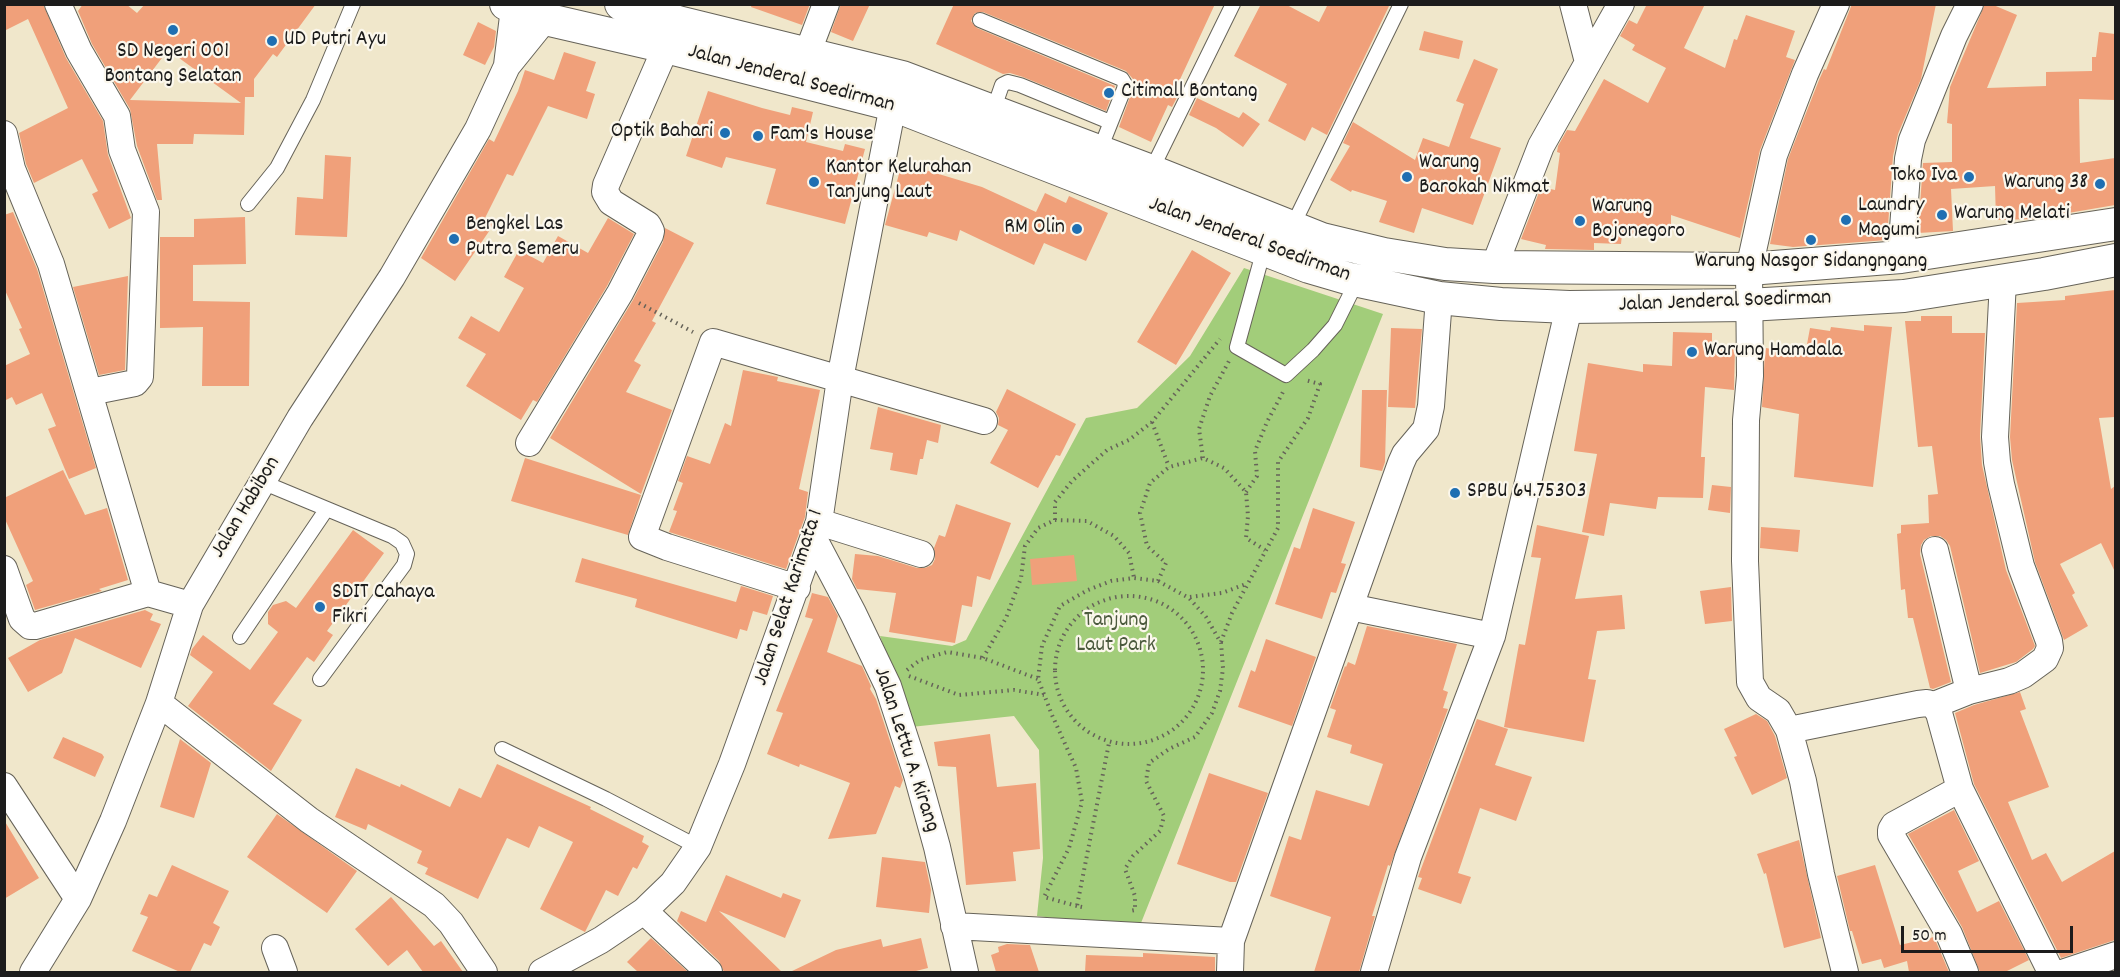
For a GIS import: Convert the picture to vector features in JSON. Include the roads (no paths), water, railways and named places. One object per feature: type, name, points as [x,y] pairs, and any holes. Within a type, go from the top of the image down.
[{"type":"street","points":[[58,4],[79,51],[117,116],[122,150],[146,212],[140,377],[135,383],[90,392]]},
{"type":"street","name":"Jalan Jenderal Soedirman","points":[[621,4],[678,22],[902,77],[1322,238],[1384,254],[1445,264],[1494,267],[1749,269],[1901,257],[2115,224]]},
{"type":"street","points":[[807,54],[826,4]]},
{"type":"street","points":[[1573,4],[1588,62]]},
{"type":"street","points":[[1494,267],[1541,146],[1621,4]]},
{"type":"street","points":[[1836,4],[1805,74],[1774,155],[1749,269],[1750,376],[1746,420],[1745,561],[1750,682],[1759,698],[1778,711],[1789,730],[1803,781],[1821,874],[1845,972]]},
{"type":"street","points":[[1901,257],[1908,159],[1912,140],[1954,36],[1970,4]]},
{"type":"street","name":"Jalan Jenderal Soedirman","points":[[512,6],[549,12],[666,47],[892,105],[1309,267],[1357,281],[1439,298],[1569,307],[1748,305],[1904,297],[2115,260]]},
{"type":"street","name":"Jalan Habibon","points":[[507,66],[512,6]]},
{"type":"street","name":"Jalan Habibon","points":[[33,972],[78,899],[113,821],[159,703],[190,604],[300,418],[397,267],[478,129],[507,66],[549,12]]},
{"type":"street","points":[[529,443],[620,293],[651,231],[648,225],[611,202],[605,192],[666,47]]},
{"type":"street","name":"Jalan Selat Karimata 1","points":[[542,972],[601,940],[644,911],[673,883],[698,847],[732,764],[817,531],[840,379],[892,105]]},
{"type":"street","points":[[4,134],[12,169],[51,264],[148,593]]},
{"type":"street","points":[[1789,730],[1918,704],[1934,705],[1968,691],[2009,681],[2023,675],[2045,660],[2050,648],[2049,641],[2021,566],[1997,462],[1995,437],[2003,281]]},
{"type":"street","points":[[1230,972],[1231,941],[1401,463],[1405,454],[1426,429],[1431,406],[1439,298]]},
{"type":"street","points":[[1374,972],[1408,857],[1492,636],[1569,307]]},
{"type":"street","points":[[797,588],[642,537],[713,342],[984,421]]},
{"type":"street","points":[[817,531],[921,554]]},
{"type":"street","name":"Jalan Lettu A. Kirang","points":[[817,531],[888,686],[917,775],[937,847],[965,972]]},
{"type":"street","points":[[1935,550],[1968,691]]},
{"type":"street","points":[[4,569],[22,618],[30,626],[148,593],[190,604]]},
{"type":"street","points":[[1350,607],[1492,636]]},
{"type":"street","points":[[159,703],[309,820],[434,905],[451,923],[484,972]]},
{"type":"street","points":[[1934,705],[1960,789],[2050,972]]},
{"type":"street","points":[[4,786],[78,899]]},
{"type":"street","points":[[1960,789],[1894,825],[1891,835],[1949,934],[1965,972]]},
{"type":"street","points":[[644,911],[709,972]]},
{"type":"street","points":[[954,926],[1231,941]]},
{"type":"street","points":[[275,948],[284,972]]},
{"type":"street","points":[[2065,972],[2115,955]]},
{"type":"lane","points":[[248,204],[277,168],[308,110],[353,4]]},
{"type":"lane","points":[[1151,171],[1233,4]]},
{"type":"lane","points":[[1292,227],[1401,4]]},
{"type":"lane","points":[[980,20],[1122,79],[1125,84],[1124,89],[1099,152]]},
{"type":"lane","points":[[993,111],[1002,85],[1008,82],[1110,122]]},
{"type":"lane","points":[[1264,249],[1237,347],[1286,375],[1335,325],[1357,281]]},
{"type":"lane","points":[[262,482],[392,536],[402,543],[407,554],[404,565],[320,679]]},
{"type":"lane","points":[[240,637],[326,510]]},
{"type":"lane","points":[[502,749],[698,847]]},
{"type":"place","name":"SD Negeri 001 Bontang Selatan","points":[[173,30]]},
{"type":"place","name":"UD Putri Ayu","points":[[272,41]]},
{"type":"place","name":"Citimall Bontang","points":[[1109,93]]},
{"type":"place","name":"Optik Bahari","points":[[725,133]]},
{"type":"place","name":"Fam's House","points":[[758,136]]},
{"type":"place","name":"Warung Barokah Nikmat","points":[[1407,177]]},
{"type":"place","name":"Toko Iva","points":[[1969,177]]},
{"type":"place","name":"Kantor Kelurahan Tanjung Laut","points":[[814,182]]},
{"type":"place","name":"Warung 38","points":[[2100,184]]},
{"type":"place","name":"Warung Melati","points":[[1942,215]]},
{"type":"place","name":"Laundry Magumi","points":[[1846,220]]},
{"type":"place","name":"Warung Bojonegoro","points":[[1580,221]]},
{"type":"place","name":"RM Olin","points":[[1077,229]]},
{"type":"place","name":"Bengkel Las Putra Semeru","points":[[454,239]]},
{"type":"place","name":"Warung Nasgor Sidangngang","points":[[1811,240]]},
{"type":"place","name":"Warung Hamdala","points":[[1692,352]]},
{"type":"place","name":"SPBU 64.75303","points":[[1455,493]]},
{"type":"place","name":"SDIT Cahaya Fikri","points":[[320,607]]},
{"type":"park label","name":"Tanjung Laut Park","points":[[1116,634]]}]
